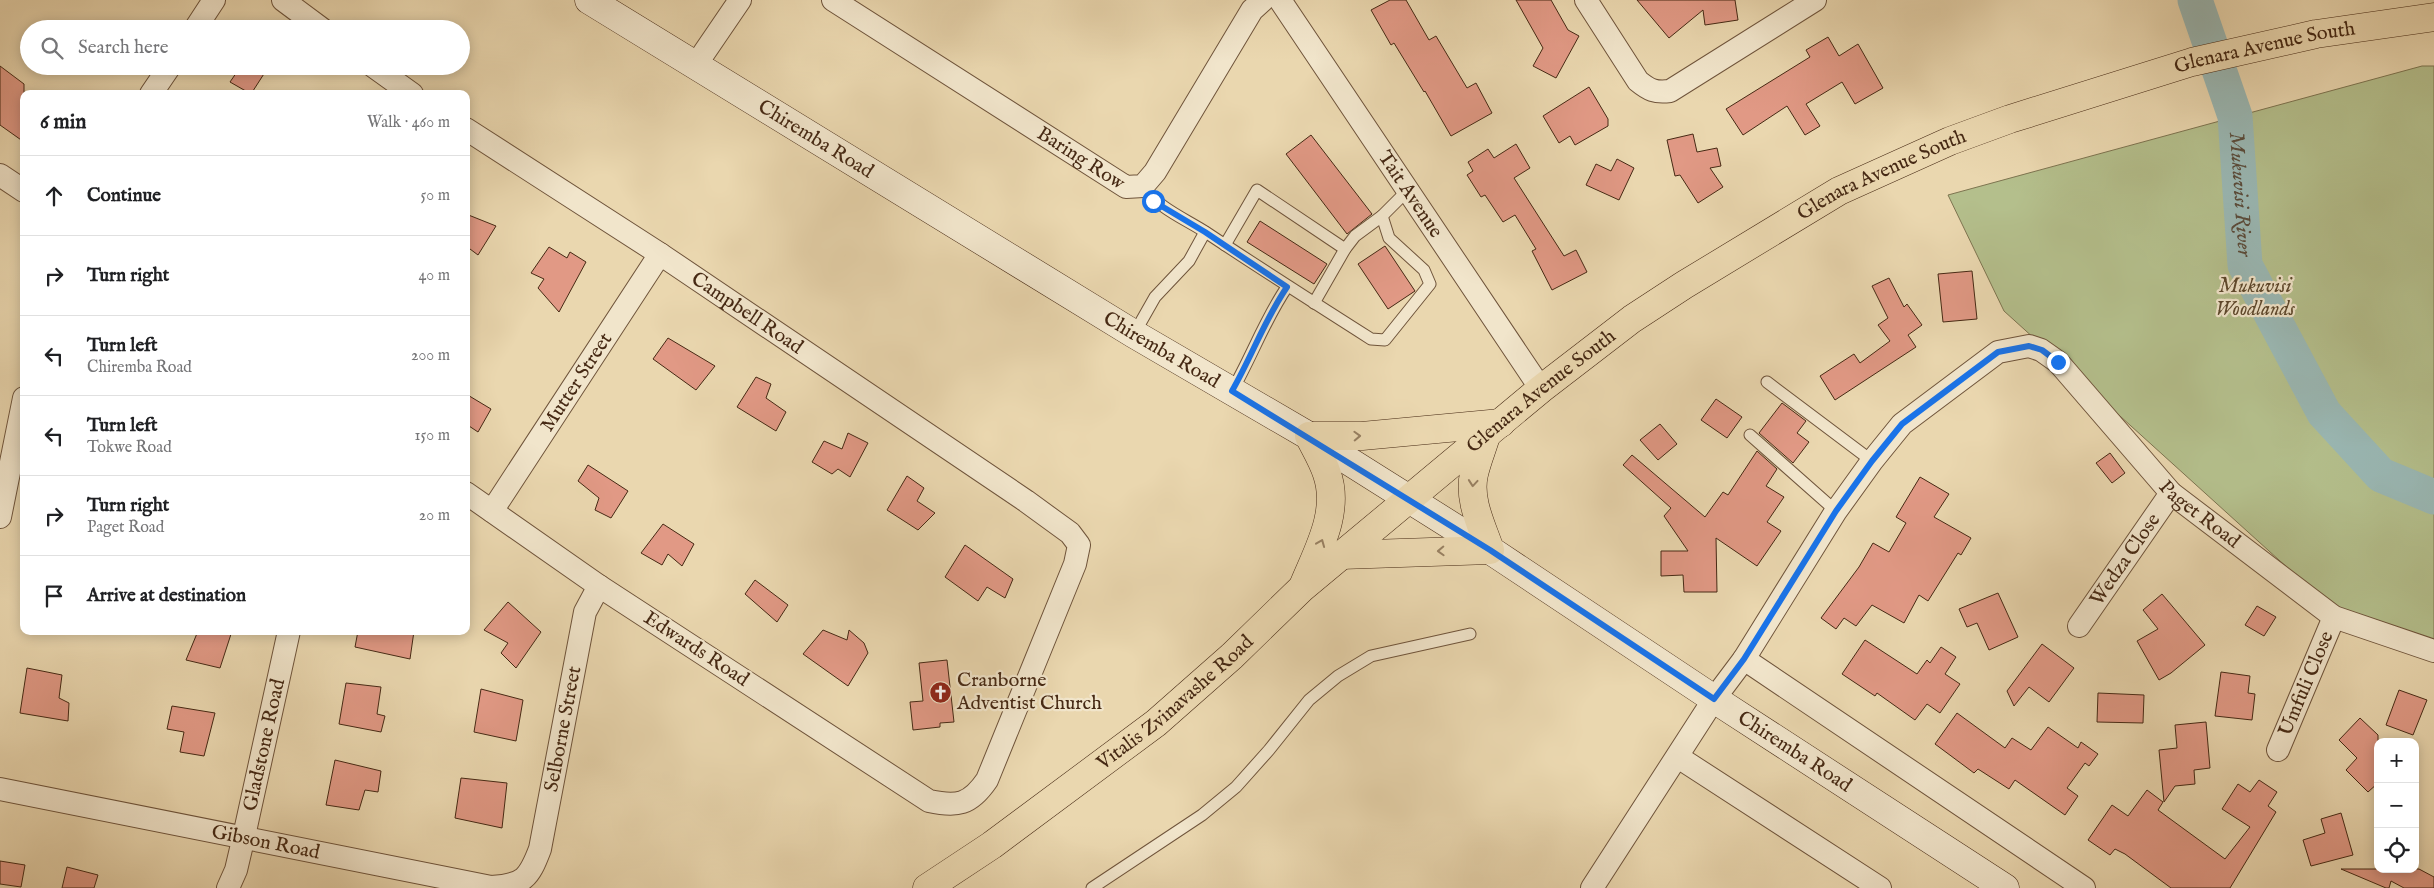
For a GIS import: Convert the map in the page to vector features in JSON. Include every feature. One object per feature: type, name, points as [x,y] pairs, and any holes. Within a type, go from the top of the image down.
[{"type":"main road","name":"Chiremba Road","points":[[589,0],[1134,334],[1309,436],[1490,550],[1714,699],[2005,888]]},
{"type":"main road","name":"Glenara Avenue South","points":[[1409,500],[1541,389],[1632,320],[1684,285],[1839,191],[1950,141],[2192,62],[2316,34],[2434,17]]},
{"type":"main road","points":[[1302,588],[1329,522],[1331,498],[1328,475],[1309,436],[1362,436],[1494,430],[1473,475],[1472,492],[1475,509],[1490,550],[1341,556]]},
{"type":"main road","name":"Vitalis Zvinavashe Road","points":[[928,888],[992,845],[1156,723],[1232,656],[1302,588],[1409,500]]},
{"type":"street","points":[[201,20],[214,0]]},
{"type":"street","points":[[283,0],[310,20]]},
{"type":"street","points":[[696,66],[740,0]]},
{"type":"street","name":"Baring Row","points":[[833,0],[1126,187],[1143,186],[1155,172],[1252,10],[1263,0]]},
{"type":"street","name":"Tait Avenue","points":[[1280,0],[1541,389]]},
{"type":"street","points":[[1586,0],[1638,82],[1648,90],[1670,91],[1815,0]]},
{"type":"street","points":[[154,90],[164,75]]},
{"type":"street","points":[[386,75],[406,90]]},
{"type":"street","name":"Campbell Road","points":[[470,132],[660,254],[1026,501],[1070,533],[1079,545],[1074,564],[986,780],[977,795],[963,802],[946,804],[929,801]]},
{"type":"street","points":[[0,175],[20,188]]},
{"type":"street","name":"Mutter Street","points":[[492,511],[660,254]]},
{"type":"street","name":"Paget Road","points":[[1872,461],[1902,424],[1998,352],[2029,346],[2042,350],[2058,362],[2170,493],[2334,617],[2434,651]]},
{"type":"street","points":[[0,517],[20,418]]},
{"type":"street","points":[[1592,888],[1714,699],[1744,659],[1836,511],[1872,461]]},
{"type":"street","name":"Wedza Close","points":[[2079,626],[2170,493]]},
{"type":"street","name":"Edwards Road","points":[[470,496],[599,586],[929,801]]},
{"type":"street","name":"Selborne Street","points":[[530,874],[540,849],[585,612],[599,586]]},
{"type":"street","name":"Umfuli Close","points":[[2278,750],[2334,617]]},
{"type":"street","name":"Gladstone Road","points":[[228,888],[236,870],[288,635]]},
{"type":"street","points":[[1744,659],[2084,888]]},
{"type":"street","points":[[1678,757],[1880,888]]},
{"type":"street","name":"Gibson Road","points":[[0,789],[244,836],[491,887],[510,886],[530,874]]},
{"type":"lane","points":[[1143,186],[1153,201],[1205,232],[1287,287],[1370,339],[1385,340],[1430,284],[1424,270],[1388,238],[1382,216]]},
{"type":"lane","points":[[1225,246],[1257,190],[1345,249]]},
{"type":"lane","points":[[1314,303],[1345,249],[1355,236],[1382,216],[1408,190]]},
{"type":"lane","points":[[1134,334],[1155,297],[1189,261],[1205,232]]},
{"type":"lane","points":[[1232,391],[1251,357],[1270,312],[1287,287]]},
{"type":"lane","points":[[1767,382],[1872,461]]},
{"type":"lane","points":[[1750,435],[1836,511]]},
{"type":"lane","points":[[1092,888],[1195,820],[1236,787],[1270,750],[1309,700],[1338,676],[1372,656],[1470,634]]},
{"type":"green space","name":"Mukuvisi Woodlands","points":[[2422,66],[2434,66],[2434,648],[2343,618],[2004,311],[1948,195]]},
{"type":"building","points":[[1390,0],[1406,0],[1429,40],[1436,36],[1467,88],[1476,83],[1492,113],[1451,136],[1425,91],[1394,43],[1391,45],[1371,10]]},
{"type":"building","points":[[1516,0],[1551,0],[1568,30],[1579,36],[1556,78],[1533,66],[1543,48]]},
{"type":"building","points":[[1637,0],[1735,0],[1738,20],[1705,25],[1703,10],[1669,38]]},
{"type":"building","points":[[1828,37],[1839,56],[1858,44],[1883,88],[1855,104],[1842,82],[1806,104],[1820,126],[1805,135],[1787,106],[1743,135],[1726,109],[1810,57],[1806,50]]},
{"type":"building","points":[[0,66],[24,84],[24,90],[20,90],[20,139],[0,125]]},
{"type":"building","points":[[235,75],[263,75],[254,90],[244,90],[230,82]]},
{"type":"building","points":[[1589,87],[1608,119],[1608,126],[1575,145],[1570,136],[1559,143],[1543,116]]},
{"type":"building","points":[[1693,134],[1697,152],[1717,148],[1721,166],[1710,168],[1723,187],[1698,203],[1680,175],[1675,176],[1667,140]]},
{"type":"building","points":[[1311,135],[1372,214],[1347,234],[1286,154]]},
{"type":"building","points":[[1516,144],[1530,168],[1514,178],[1564,256],[1576,250],[1587,272],[1552,290],[1532,251],[1536,249],[1515,215],[1503,222],[1485,195],[1481,197],[1467,175],[1473,171],[1468,162],[1488,149],[1494,158]]},
{"type":"building","points":[[1617,159],[1634,168],[1619,200],[1586,185],[1596,164],[1611,171]]},
{"type":"building","points":[[470,216],[496,226],[478,255],[470,249]]},
{"type":"building","points":[[1260,221],[1327,264],[1314,284],[1247,242]]},
{"type":"building","points":[[1385,246],[1415,291],[1388,309],[1358,264]]},
{"type":"building","points":[[549,247],[567,258],[570,252],[586,262],[559,312],[538,288],[544,279],[531,273]]},
{"type":"building","points":[[1972,271],[1977,319],[1943,322],[1938,274]]},
{"type":"building","points":[[1889,278],[1904,307],[1907,304],[1922,325],[1908,335],[1916,347],[1835,400],[1820,376],[1854,354],[1860,363],[1890,341],[1878,325],[1888,318],[1872,286]]},
{"type":"building","points":[[668,338],[715,366],[696,390],[653,359]]},
{"type":"building","points":[[756,377],[771,384],[766,398],[786,412],[776,431],[737,407]]},
{"type":"building","points":[[470,396],[491,409],[478,432],[470,427]]},
{"type":"building","points":[[1716,399],[1742,417],[1727,438],[1701,420]]},
{"type":"building","points":[[1782,403],[1806,421],[1797,433],[1809,442],[1793,463],[1759,433]]},
{"type":"building","points":[[1660,424],[1677,444],[1658,460],[1640,440]]},
{"type":"building","points":[[848,433],[868,443],[850,477],[838,469],[832,474],[812,462],[824,441],[842,449]]},
{"type":"building","points":[[1757,451],[1777,469],[1766,486],[1784,497],[1767,522],[1781,531],[1757,566],[1716,538],[1717,592],[1684,592],[1683,575],[1661,576],[1661,551],[1688,551],[1664,516],[1671,508],[1623,465],[1632,455],[1705,517],[1723,492],[1728,495]]},
{"type":"building","points":[[2110,453],[2125,473],[2112,483],[2096,463]]},
{"type":"building","points":[[588,465],[628,491],[611,518],[595,510],[599,498],[578,481]]},
{"type":"building","points":[[907,476],[924,488],[917,501],[935,513],[918,530],[887,510]]},
{"type":"building","points":[[1920,477],[1949,494],[1934,517],[1971,538],[1961,555],[1958,553],[1928,601],[1919,595],[1904,623],[1872,605],[1856,626],[1844,618],[1836,629],[1821,618],[1859,567],[1873,543],[1889,552],[1906,523],[1896,517]]},
{"type":"building","points":[[663,524],[694,544],[682,566],[668,554],[662,565],[641,553]]},
{"type":"building","points":[[965,545],[1013,579],[1005,598],[987,587],[978,601],[945,577]]},
{"type":"building","points":[[755,580],[788,605],[777,622],[745,594]]},
{"type":"building","points":[[1998,593],[2018,637],[1989,650],[1977,623],[1967,627],[1959,609]]},
{"type":"building","points":[[2162,594],[2205,645],[2171,673],[2159,680],[2137,641],[2158,629],[2143,610]]},
{"type":"building","points":[[508,602],[541,632],[516,668],[501,653],[508,643],[484,630]]},
{"type":"building","points":[[2257,606],[2276,617],[2264,636],[2245,625]]},
{"type":"building","points":[[823,630],[847,640],[849,630],[864,643],[868,653],[848,686],[803,654]]},
{"type":"building","points":[[196,635],[231,635],[220,668],[186,660]]},
{"type":"building","points":[[357,635],[413,635],[410,659],[355,647]]},
{"type":"building","points":[[1865,640],[1917,674],[1927,660],[1930,663],[1941,647],[1956,657],[1945,674],[1960,684],[1940,713],[1927,704],[1915,720],[1877,693],[1875,696],[1842,674]]},
{"type":"building","points":[[2042,644],[2074,668],[2049,702],[2029,687],[2014,706],[2007,691]]},
{"type":"building","name":"Cranborne Adventist Church","points":[[947,660],[954,722],[940,723],[940,727],[913,730],[910,702],[923,701],[919,663]]},
{"type":"building","points":[[27,668],[62,675],[59,698],[69,703],[68,721],[20,713]]},
{"type":"building","points":[[2221,672],[2250,676],[2248,693],[2255,694],[2252,720],[2215,716]]},
{"type":"building","points":[[346,683],[381,687],[377,714],[385,716],[381,732],[339,724]]},
{"type":"building","points":[[481,689],[523,700],[516,741],[474,732]]},
{"type":"building","points":[[2399,690],[2427,700],[2413,735],[2386,725]]},
{"type":"building","points":[[2098,693],[2144,695],[2143,723],[2097,722]]},
{"type":"building","points":[[172,706],[215,713],[204,756],[180,752],[184,732],[167,729]]},
{"type":"building","points":[[1957,713],[2005,748],[2012,738],[2031,750],[2048,727],[2078,748],[2081,742],[2098,754],[2089,766],[2085,763],[2067,788],[2078,796],[2065,815],[2015,780],[2009,789],[1978,769],[1974,773],[1935,744]]},
{"type":"building","points":[[2360,718],[2378,735],[2378,738],[2374,738],[2374,787],[2368,792],[2346,770],[2357,758],[2339,740]]},
{"type":"building","points":[[2206,722],[2210,768],[2194,770],[2195,784],[2175,786],[2164,802],[2159,750],[2177,748],[2175,725]]},
{"type":"building","points":[[335,760],[381,771],[378,792],[365,790],[359,810],[326,805]]},
{"type":"building","points":[[461,778],[507,783],[502,828],[455,818]]},
{"type":"building","points":[[2259,780],[2277,792],[2268,806],[2276,812],[2230,888],[2171,888],[2125,854],[2115,849],[2110,855],[2088,840],[2112,805],[2128,816],[2147,790],[2163,802],[2158,810],[2225,859],[2250,827],[2222,809],[2238,784],[2250,792]]},
{"type":"building","points":[[2341,813],[2353,855],[2311,866],[2303,840],[2325,833],[2321,819]]},
{"type":"building","points":[[0,861],[25,865],[21,887],[0,884]]},
{"type":"building","points":[[67,867],[98,875],[94,888],[62,888]]},
{"type":"building","points":[[2341,869],[2374,869],[2374,873],[2419,873],[2419,869],[2434,877],[2434,888],[2404,888],[2391,881],[2389,888]]},
{"type":"waterway","name":"Mukuvisi River","points":[[2195,0],[2235,116],[2245,265],[2324,413],[2381,475],[2434,497]]},
{"type":"place","name":"Cranborne Adventist Church","points":[[941,692]]},
{"type":"route","points":[[1153,201],[1205,232],[1287,287],[1270,312],[1251,357],[1232,391],[1309,436],[1490,550],[1714,699],[1744,659],[1836,511],[1872,461],[1902,424],[1998,352],[2029,346],[2042,350],[2058,362]]}]
